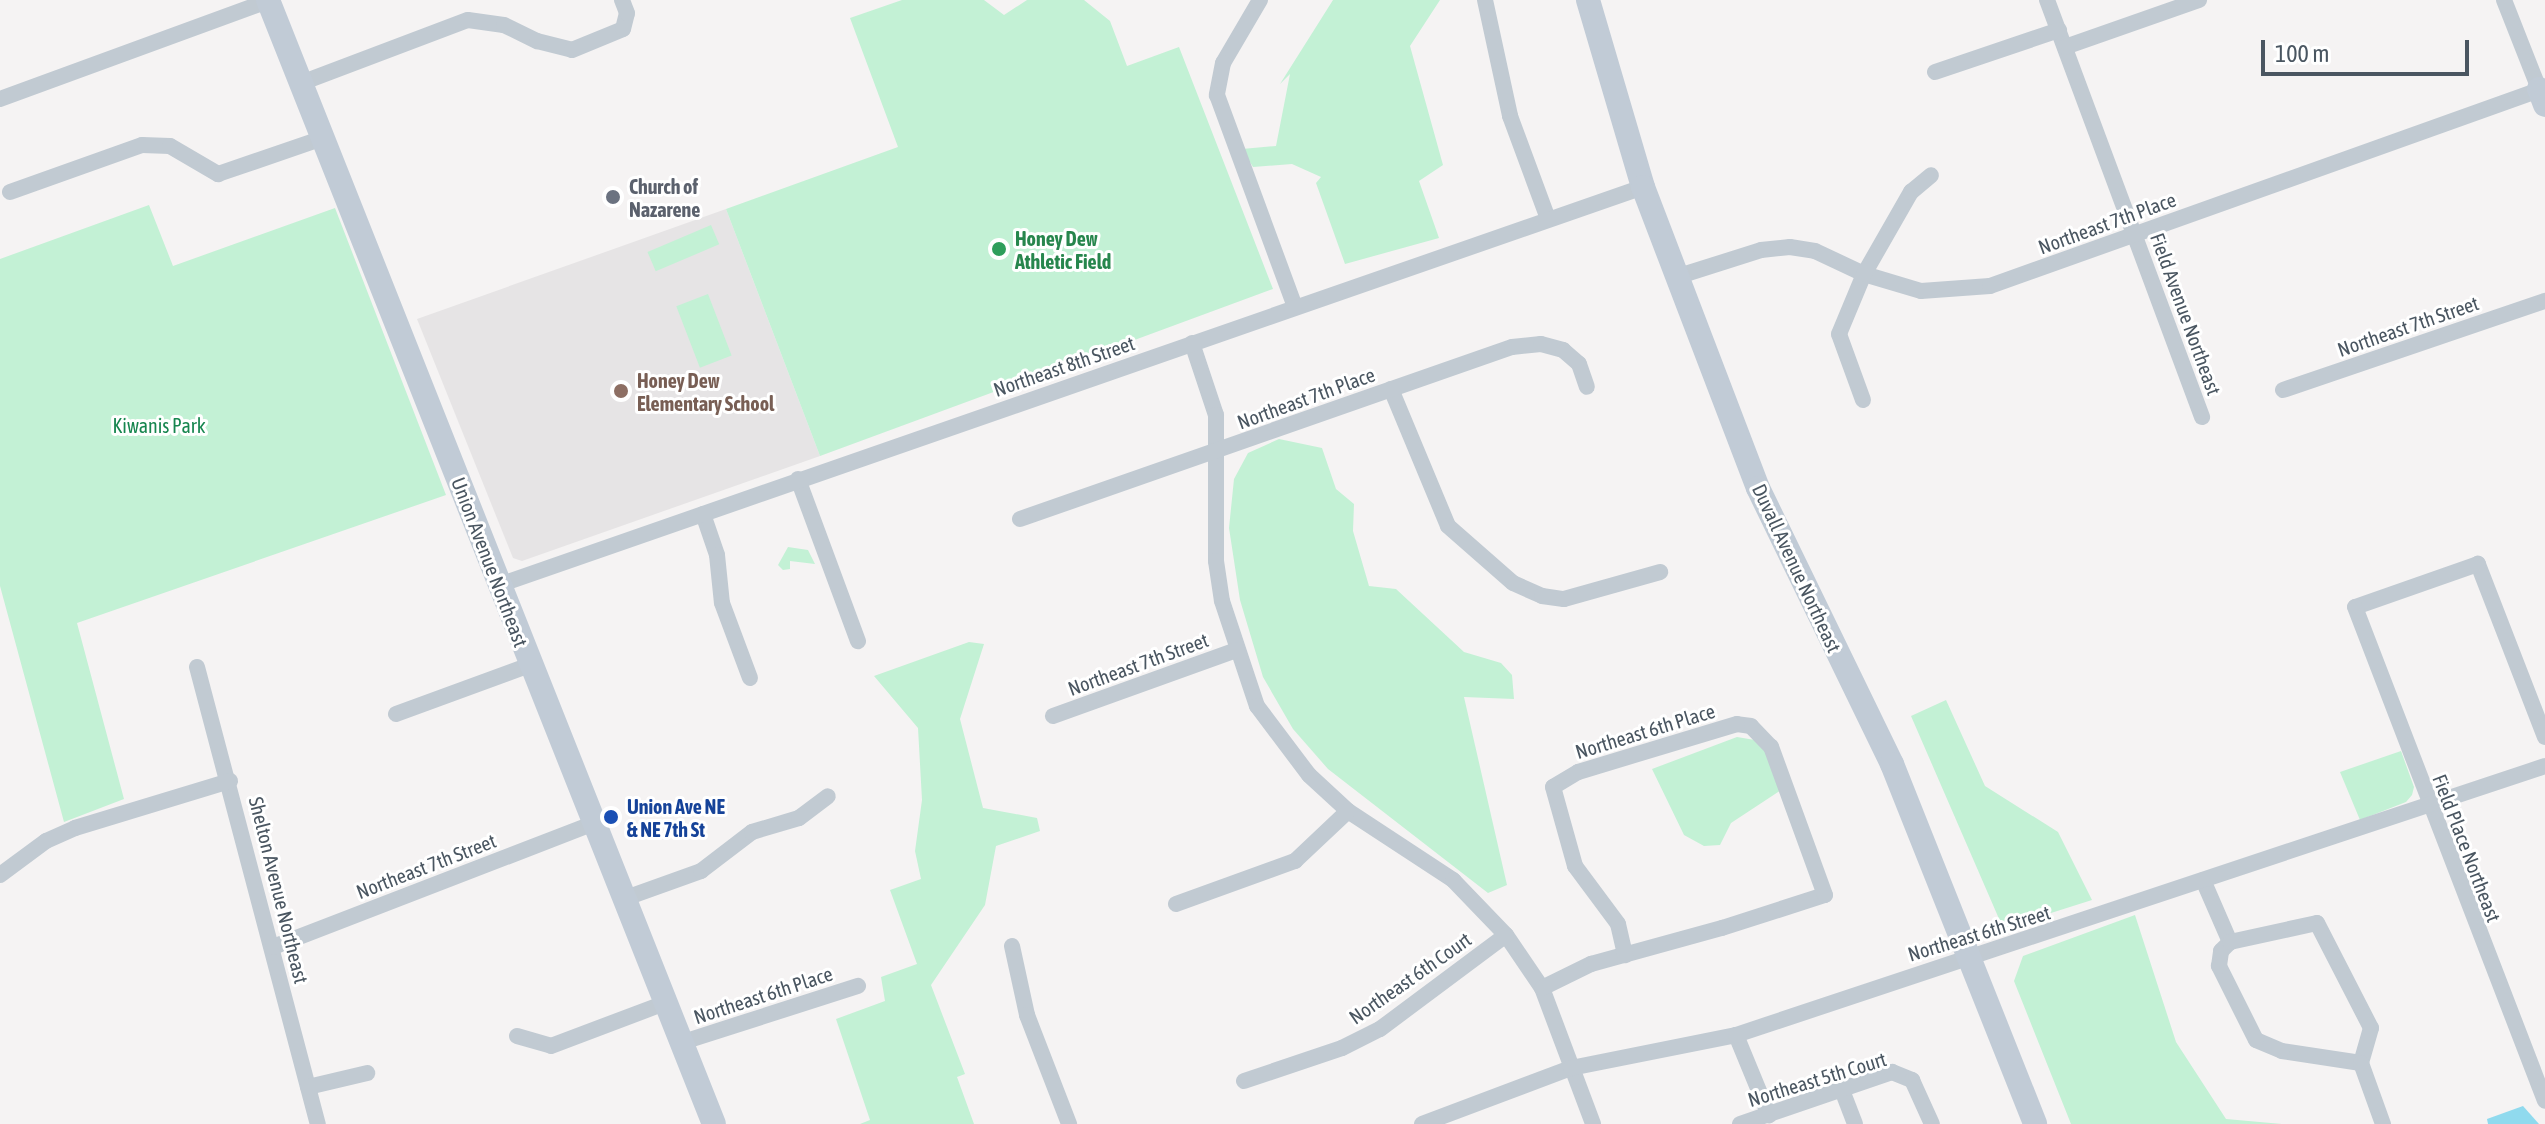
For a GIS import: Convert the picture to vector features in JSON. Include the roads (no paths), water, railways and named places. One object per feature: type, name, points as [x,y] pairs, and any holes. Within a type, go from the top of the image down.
[{"type":"street","points":[[0,99],[269,0]]},
{"type":"street","name":"Union Avenue Northeast","points":[[269,0],[714,1124]]},
{"type":"street","points":[[1260,0],[1223,63],[1217,95],[1295,307]]},
{"type":"street","points":[[1485,0],[1510,116],[1548,219]]},
{"type":"street","name":"Duvall Avenue Northeast","points":[[1588,0],[1643,187],[1676,277],[1788,558],[1892,764],[2035,1124]]},
{"type":"street","name":"Field Avenue Northeast","points":[[2047,0],[2202,417]]},
{"type":"street","points":[[2065,47],[2199,0]]},
{"type":"street","points":[[2504,0],[2543,94]]},
{"type":"street","points":[[301,83],[468,20],[504,25],[537,41],[572,50],[623,29],[625,6]]},
{"type":"street","points":[[1935,72],[2059,30]]},
{"type":"street","name":"Northeast 7th Place","points":[[1676,277],[1761,250],[1790,247],[1815,251],[1864,274],[1921,291],[1955,292],[1990,286],[2543,94]]},
{"type":"street","points":[[10,192],[142,145],[170,146],[218,174],[323,138]]},
{"type":"street","points":[[1863,400],[1839,334],[1864,274],[1911,192],[1931,175]]},
{"type":"street","name":"Northeast 8th Street","points":[[499,585],[1643,187]]},
{"type":"street","name":"Northeast 7th Street","points":[[2283,390],[2545,301]]},
{"type":"street","points":[[1192,343],[1216,415],[1219,450],[1216,561],[1236,650],[1257,706],[1279,741],[1348,811],[1453,880],[1506,935],[1542,988],[1593,1124]]},
{"type":"street","name":"Northeast 7th Place","points":[[1020,519],[1512,347],[1541,344],[1563,350],[1579,364],[1587,387]]},
{"type":"street","points":[[1391,389],[1448,526],[1513,583],[1542,596],[1564,599],[1660,572]]},
{"type":"street","points":[[798,479],[858,641]]},
{"type":"street","points":[[703,514],[717,555],[722,603],[750,678]]},
{"type":"street","name":"Field Place Northeast","points":[[2545,737],[2478,564],[2355,607],[2545,1101]]},
{"type":"street","name":"Northeast 7th Street","points":[[1053,716],[1236,650]]},
{"type":"street","points":[[396,714],[530,665]]},
{"type":"street","name":"Shelton Avenue Northeast","points":[[197,667],[230,781],[318,1124]]},
{"type":"street","name":"Northeast 6th Place","points":[[1737,724],[1751,726],[1771,747],[1825,895],[1625,955],[1618,924],[1575,866],[1553,787],[1578,772],[1737,724]]},
{"type":"street","name":"Northeast 6th Street","points":[[1422,1124],[1446,1119],[1571,1068],[1736,1035],[1969,954],[2007,947],[2545,766]]},
{"type":"street","points":[[0,875],[46,841],[75,828],[230,781]]},
{"type":"street","points":[[623,899],[701,871],[752,832],[799,818],[828,796]]},
{"type":"street","points":[[1176,904],[1295,861],[1348,811]]},
{"type":"street","name":"Northeast 7th Street","points":[[273,947],[594,823]]},
{"type":"street","points":[[2203,880],[2230,942]]},
{"type":"street","points":[[2361,1063],[2282,1051],[2256,1040],[2219,966],[2221,951],[2230,942],[2317,923],[2371,1028],[2361,1063],[2383,1124]]},
{"type":"street","name":"Northeast 6th Court","points":[[1244,1081],[1342,1048],[1380,1029],[1506,935]]},
{"type":"street","points":[[1012,946],[1027,1015],[1069,1124]]},
{"type":"street","points":[[1542,988],[1625,955]]},
{"type":"street","name":"Northeast 6th Place","points":[[680,1043],[858,986]]},
{"type":"street","points":[[517,1036],[551,1046],[665,1003]]},
{"type":"street","points":[[1736,1035],[1769,1115]]},
{"type":"street","name":"Northeast 5th Court","points":[[1740,1124],[1892,1072],[1905,1075],[1932,1124]]},
{"type":"street","points":[[308,1087],[367,1073]]},
{"type":"street","points":[[1842,1090],[1855,1124]]},
{"type":"water","points":[[2523,1106],[2539,1124],[2488,1124],[2487,1119]]},
{"type":"place","name":"Church of Nazarene","points":[[613,197]]},
{"type":"place","name":"Honey Dew Athletic Field","points":[[999,249]]},
{"type":"place","name":"Honey Dew Elementary School","points":[[621,391]]},
{"type":"place","name":"Union Ave NE & NE 7th St","points":[[611,817]]},
{"type":"park label","name":"Kiwanis Park","points":[[159,425]]}]
